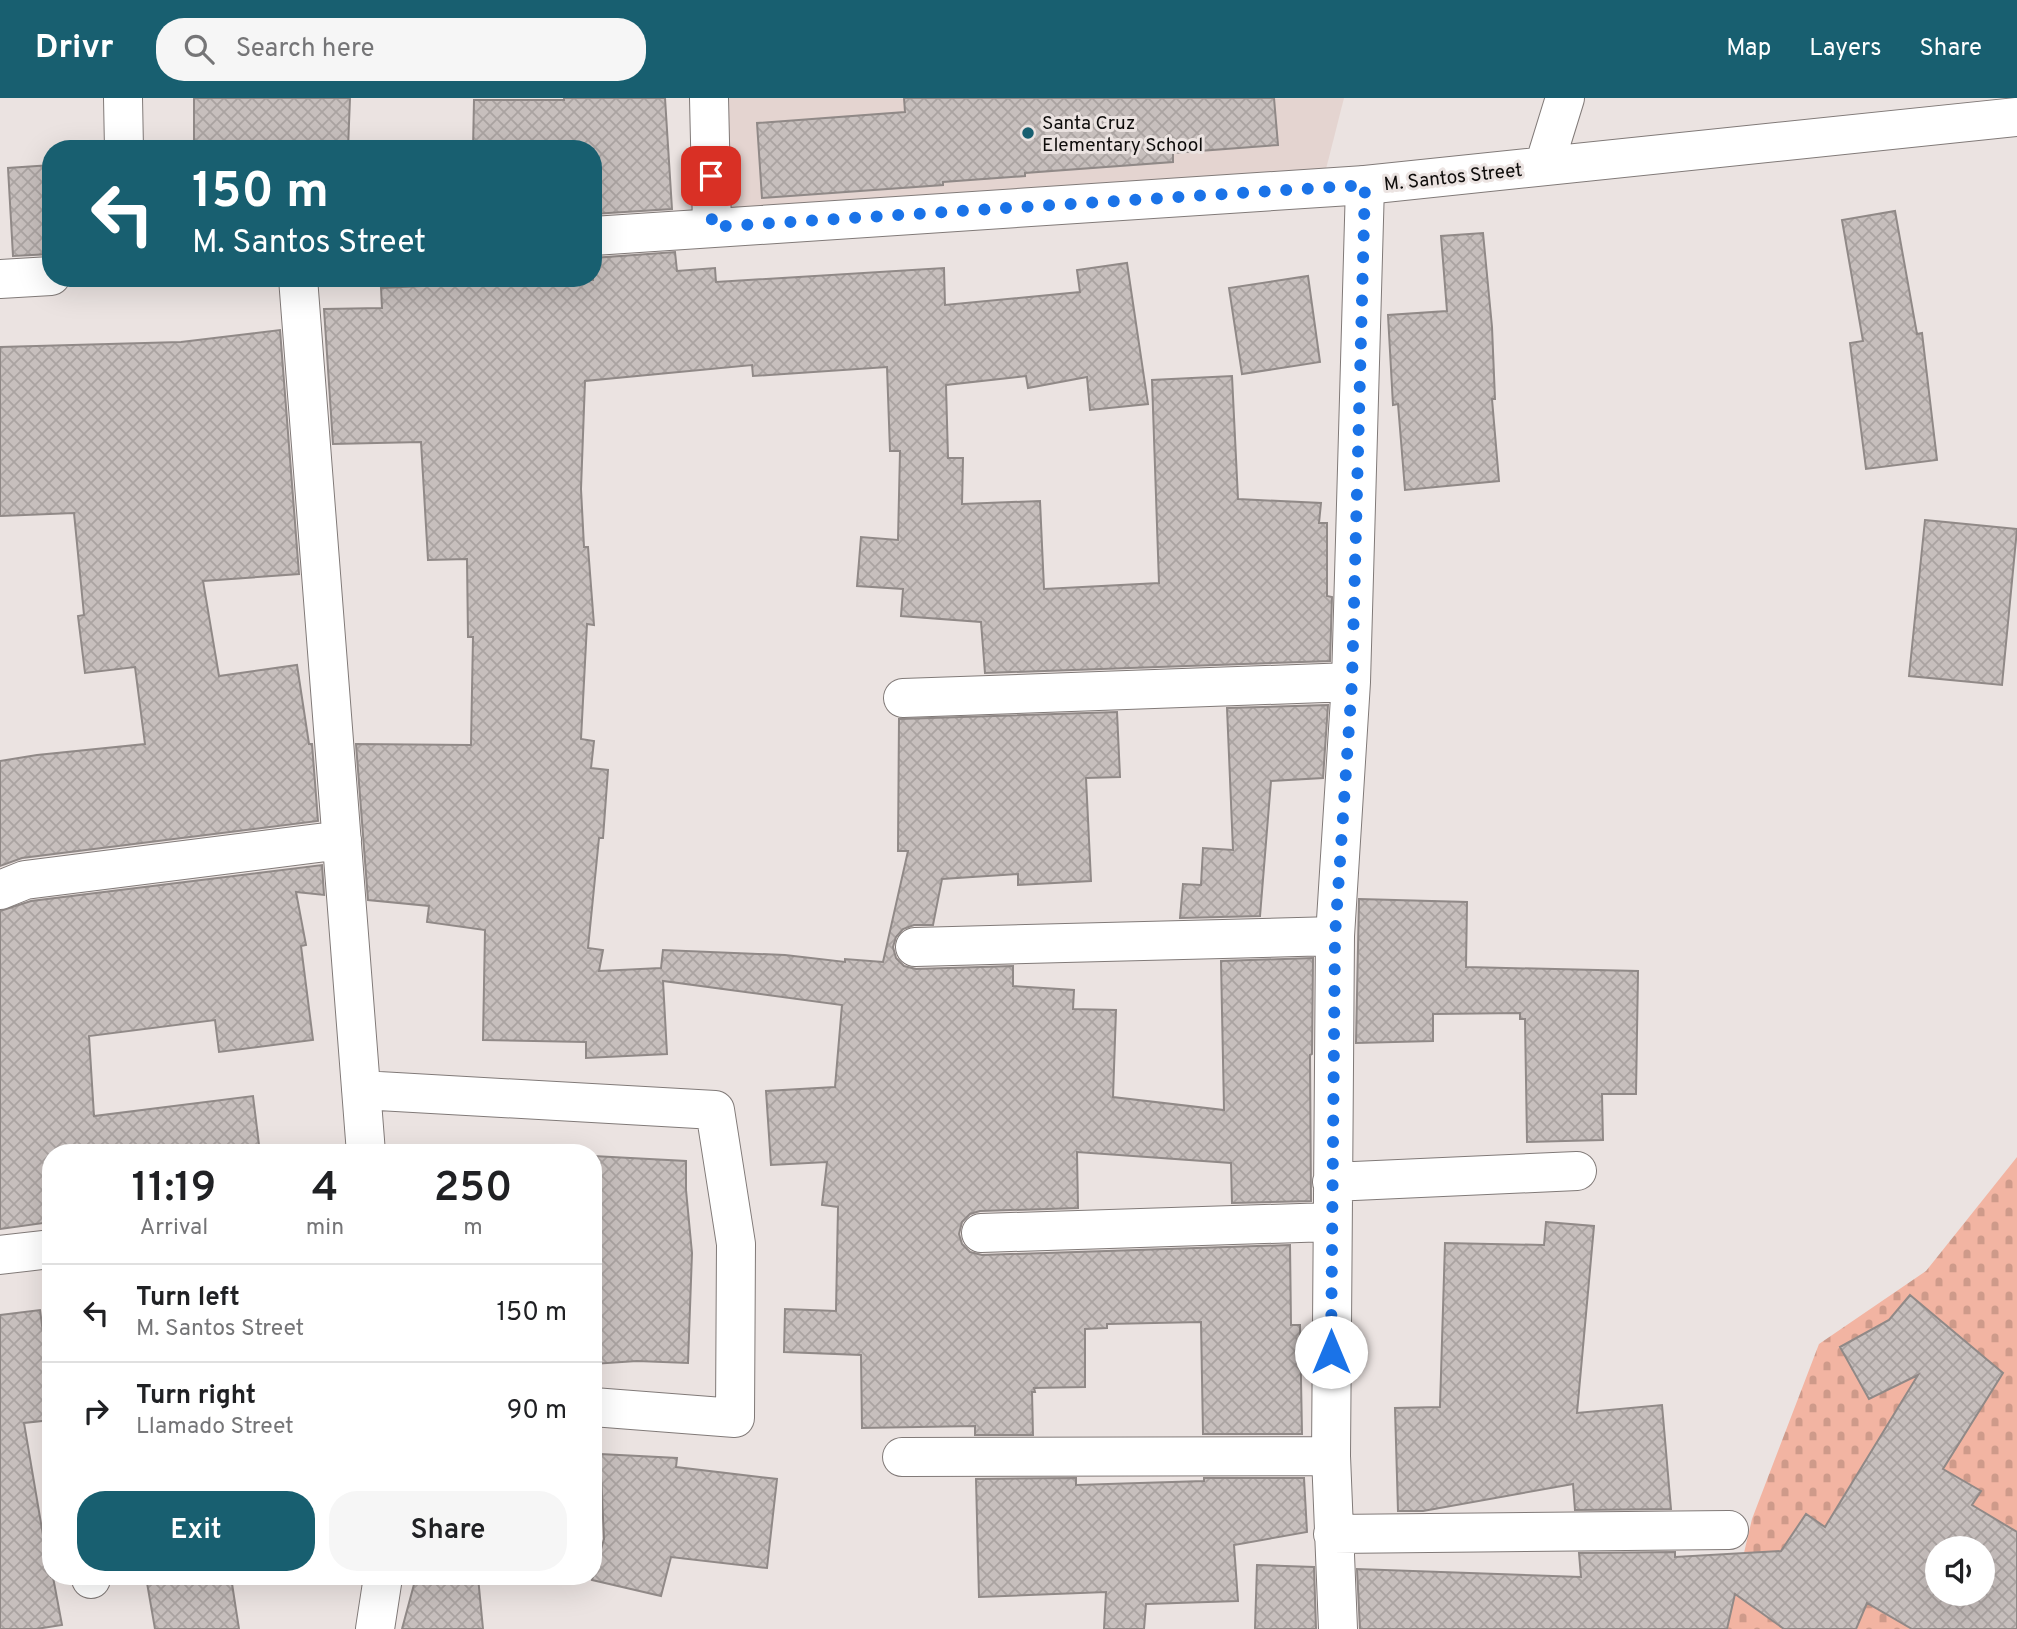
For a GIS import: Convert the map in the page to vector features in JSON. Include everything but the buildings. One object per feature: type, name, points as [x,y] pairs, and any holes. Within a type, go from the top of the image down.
[{"type":"street","points":[[123,98],[124,140]]},
{"type":"street","points":[[709,98],[712,227]]},
{"type":"street","points":[[1544,166],[1565,98]]},
{"type":"street","name":"M. Santos Street","points":[[602,235],[1365,185],[2017,117]]},
{"type":"street","points":[[1338,1629],[1331,1456],[1335,936],[1352,682],[1365,185]]},
{"type":"street","points":[[0,279],[42,277]]},
{"type":"street","points":[[299,287],[365,1144]]},
{"type":"street","points":[[903,698],[1352,682]]},
{"type":"street","points":[[0,890],[25,880],[342,840]]},
{"type":"street","points":[[915,947],[1335,936]]},
{"type":"street","points":[[361,1090],[715,1110],[736,1244],[735,1418],[602,1408]]},
{"type":"street","points":[[1332,1182],[1577,1171]]},
{"type":"street","points":[[981,1233],[1331,1222]]},
{"type":"street","points":[[0,1255],[42,1250]]},
{"type":"street","points":[[902,1457],[1331,1456]]},
{"type":"street","points":[[1333,1534],[1729,1530]]},
{"type":"street","points":[[375,1629],[382,1585]]},
{"type":"shaded area","name":"Santa Cruz Elementary School","points":[[720,98],[1344,98],[1326,169],[722,212]]},
{"type":"green space","points":[[2017,1157],[2017,1629],[1726,1629],[1752,1519],[1819,1344],[1926,1271]]},
{"type":"place","name":"Santa Cruz Elementary School","points":[[1028,133]]},
{"type":"route","points":[[711,176],[712,227],[1365,185],[1352,682],[1335,936],[1331,1352]]}]
